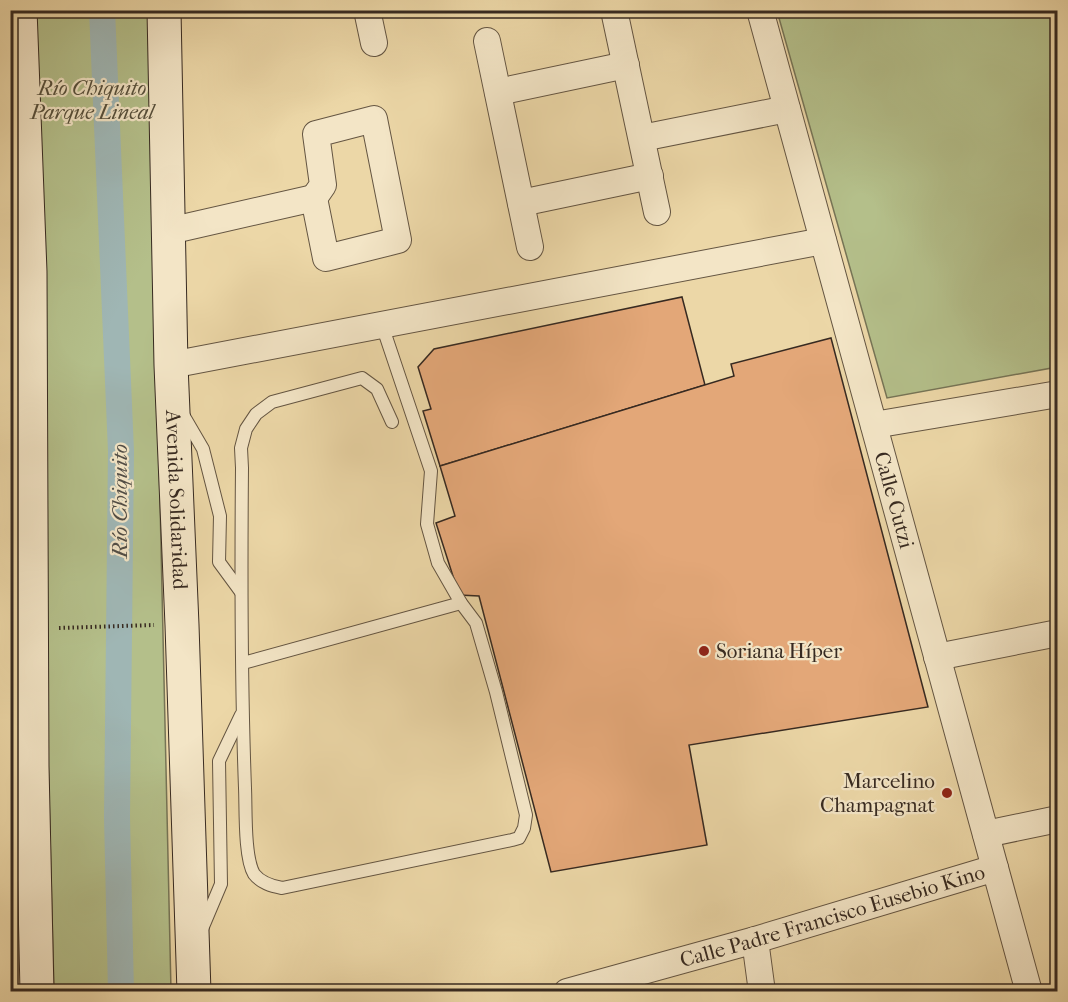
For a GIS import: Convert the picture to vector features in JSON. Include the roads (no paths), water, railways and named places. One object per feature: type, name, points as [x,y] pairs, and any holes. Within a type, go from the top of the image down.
[{"type":"main road","name":"Avenida Solidaridad","points":[[164,10],[171,365],[194,992]]},
{"type":"main road","points":[[18,32],[21,769],[37,992]]},
{"type":"street","points":[[367,10],[374,42]]},
{"type":"street","name":"Calle Cutzi","points":[[760,10],[1029,992]]},
{"type":"street","points":[[615,15],[657,212]]},
{"type":"street","points":[[487,41],[530,247]]},
{"type":"street","points":[[498,92],[626,65]]},
{"type":"street","points":[[642,138],[787,110]]},
{"type":"street","points":[[169,231],[314,198],[323,185],[316,134],[374,119],[398,240],[326,258],[314,198]]},
{"type":"street","points":[[521,203],[650,176]]},
{"type":"street","points":[[171,365],[823,241]]},
{"type":"street","points":[[874,425],[1058,394]]},
{"type":"street","points":[[937,657],[1058,633]]},
{"type":"street","points":[[986,834],[1058,819]]},
{"type":"street","name":"Calle Padre Francisco Eusebio Kino","points":[[567,992],[755,940],[995,868]]},
{"type":"street","points":[[755,940],[762,992]]},
{"type":"lane","points":[[382,325],[431,471],[427,524],[438,563],[461,603],[476,623],[496,692],[526,815],[524,828],[519,838],[282,888],[266,885],[254,873],[248,856],[242,713],[241,592],[241,448],[246,429],[256,414],[272,402],[362,378],[376,389],[392,422]]},
{"type":"lane","points":[[172,397],[203,449],[220,516],[219,562],[241,592]]},
{"type":"lane","points":[[243,663],[461,603]]},
{"type":"lane","points":[[192,953],[221,884],[219,760],[242,713]]},
{"type":"waterway","name":"Río Chiquito","points":[[102,10],[121,451],[117,817],[121,992]]},
{"type":"place","name":"Soriana Híper","points":[[704,651]]},
{"type":"place","name":"Marcelino Champagnat","points":[[947,793]]},
{"type":"park label","name":"Río Chiquito Parque Lineal","points":[[92,100]]}]
